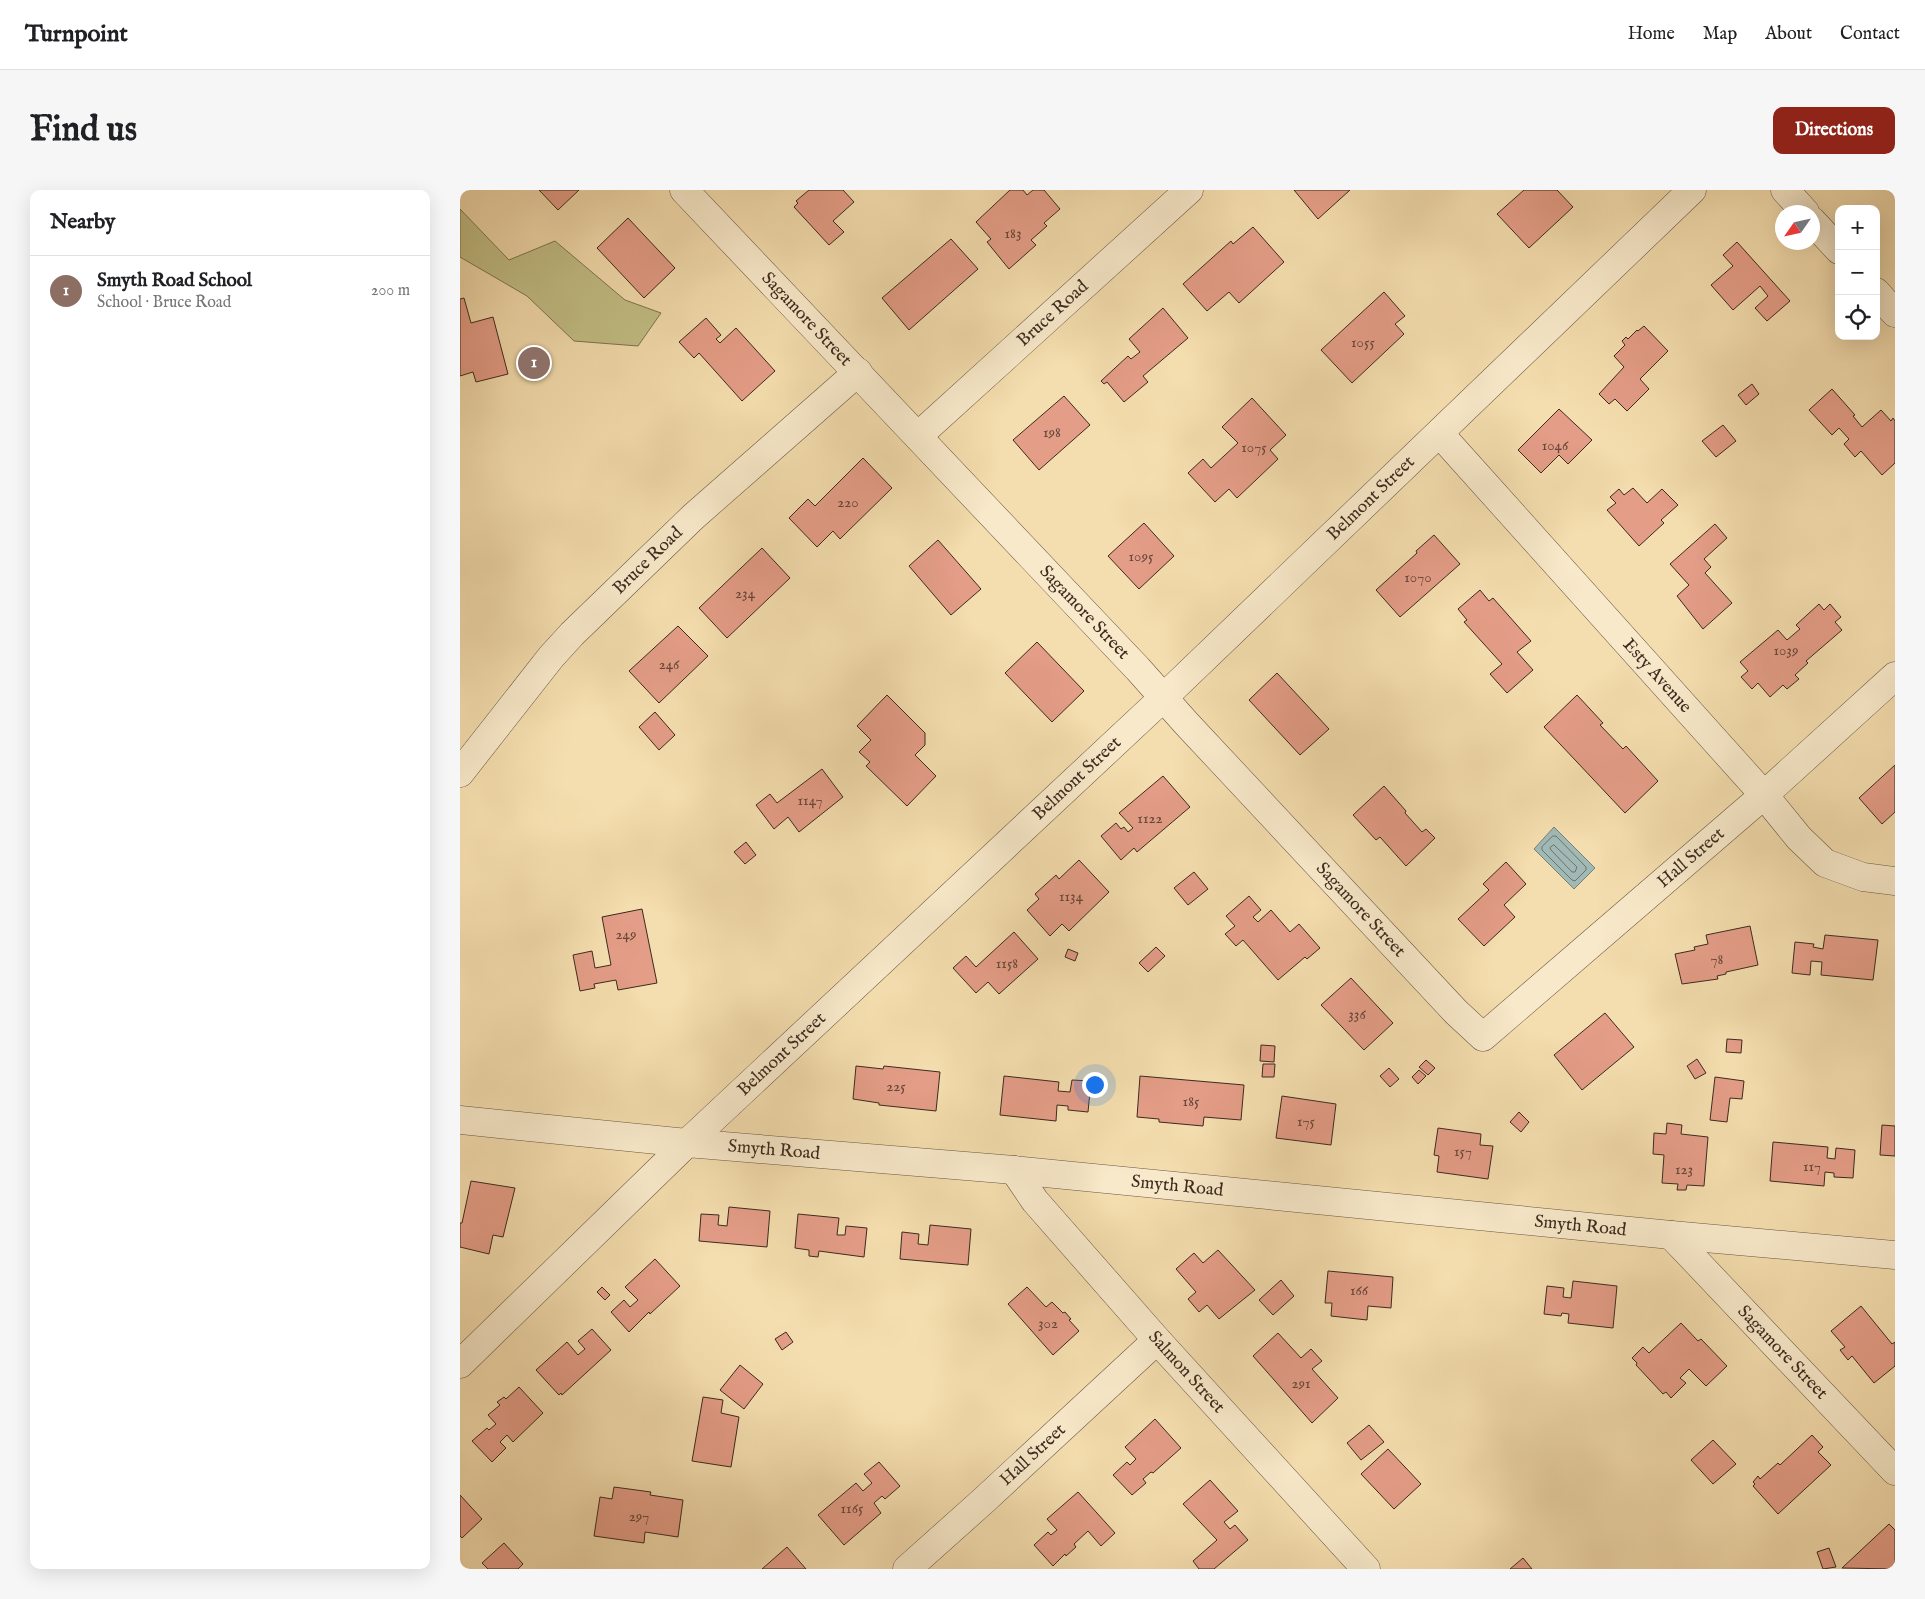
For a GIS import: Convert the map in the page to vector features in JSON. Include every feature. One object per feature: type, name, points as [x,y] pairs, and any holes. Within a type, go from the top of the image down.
[{"type":"street","name":"Bruce Road","points":[[918,436],[1189,190]]},
{"type":"street","name":"Belmont Street","points":[[460,1364],[687,1143],[1164,698],[1692,190]]},
{"type":"street","points":[[1785,190],[1799,205]]},
{"type":"street","name":"Sagamore Street","points":[[691,192],[1456,1012],[1483,1037]]},
{"type":"street","points":[[1820,230],[1835,246]]},
{"type":"street","points":[[1879,295],[1895,313]]},
{"type":"street","name":"Bruce Road","points":[[460,773],[544,665],[572,634],[694,517],[858,372]]},
{"type":"street","name":"Esty Avenue","points":[[1440,434],[1764,795],[1799,838],[1825,863],[1863,877],[1895,881]]},
{"type":"street","name":"Hall Street","points":[[1483,1037],[1764,795],[1895,676]]},
{"type":"street","name":"Smyth Road","points":[[460,1120],[687,1143],[1014,1170],[1671,1235],[1895,1255]]},
{"type":"street","name":"Salmon Street","points":[[1014,1170],[1035,1201],[1157,1340],[1366,1569]]},
{"type":"street","name":"Sagamore Street","points":[[1671,1235],[1895,1471]]},
{"type":"street","name":"Hall Street","points":[[906,1569],[982,1502],[1157,1340]]},
{"type":"shaded area","points":[[460,209],[509,260],[555,241],[625,300],[661,313],[638,346],[574,341],[527,296],[460,257]]},
{"type":"water","points":[[1554,827],[1595,868],[1574,889],[1534,849]]},
{"type":"building","points":[[539,190],[579,190],[558,210]]},
{"type":"building","points":[[809,190],[843,190],[854,202],[833,221],[844,232],[829,245],[794,207],[798,203],[796,201]]},
{"type":"building","points":[[1010,190],[1023,190],[1027,195],[1033,190],[1044,190],[1060,209],[1044,223],[1047,226],[1031,240],[1036,245],[1009,269],[987,242],[991,239],[976,222]]},
{"type":"building","points":[[1294,190],[1350,190],[1318,219]]},
{"type":"building","points":[[1524,190],[1557,190],[1573,207],[1529,248],[1497,214]]},
{"type":"building","points":[[628,218],[675,268],[644,298],[597,248]]},
{"type":"building","points":[[1253,227],[1284,262],[1239,303],[1229,292],[1207,311],[1183,284],[1231,241],[1233,244]]},
{"type":"building","points":[[951,239],[978,269],[909,330],[882,298]]},
{"type":"building","points":[[1737,242],[1790,301],[1767,321],[1755,308],[1768,296],[1760,286],[1733,310],[1711,285],[1733,266],[1723,255]]},
{"type":"building","points":[[1384,292],[1405,316],[1395,324],[1404,334],[1352,383],[1321,350]]},
{"type":"building","points":[[464,298],[471,323],[493,317],[508,374],[476,382],[473,372],[460,376],[460,299]]},
{"type":"building","points":[[1163,308],[1188,338],[1143,376],[1148,382],[1124,402],[1107,382],[1104,384],[1101,381],[1128,356],[1131,359],[1140,352],[1129,339]]},
{"type":"building","points":[[706,318],[721,335],[716,339],[720,343],[736,328],[775,371],[742,401],[699,353],[694,358],[679,342]]},
{"type":"building","points":[[1644,326],[1668,351],[1640,379],[1649,389],[1627,411],[1615,399],[1609,404],[1599,394],[1624,367],[1614,356],[1625,345],[1622,341],[1626,337],[1628,339]]},
{"type":"building","points":[[1752,384],[1759,394],[1746,405],[1738,395]]},
{"type":"building","points":[[1832,389],[1855,415],[1853,416],[1862,427],[1881,410],[1891,421],[1893,418],[1895,421],[1895,463],[1882,475],[1861,451],[1855,457],[1844,444],[1849,439],[1839,428],[1832,435],[1809,410]]},
{"type":"building","points":[[1064,396],[1090,425],[1039,470],[1013,440]]},
{"type":"building","points":[[1252,398],[1286,435],[1270,450],[1278,459],[1237,498],[1229,489],[1215,502],[1188,473],[1203,459],[1211,468],[1238,443],[1222,427]]},
{"type":"building","points":[[1559,409],[1592,440],[1568,464],[1559,455],[1541,473],[1518,450]]},
{"type":"building","points":[[1723,425],[1736,441],[1716,457],[1702,441]]},
{"type":"building","points":[[863,458],[892,488],[840,539],[833,531],[817,547],[789,518],[808,499],[815,506]]},
{"type":"building","points":[[1633,488],[1647,503],[1662,489],[1678,505],[1661,520],[1664,523],[1639,546],[1607,510],[1616,503],[1610,497],[1619,489],[1624,495]]},
{"type":"building","points":[[1144,523],[1174,556],[1139,589],[1108,556]]},
{"type":"building","points":[[1715,524],[1727,538],[1704,559],[1711,567],[1705,573],[1732,603],[1703,629],[1677,596],[1689,585],[1670,564]]},
{"type":"building","points":[[1434,535],[1460,564],[1400,617],[1376,590]]},
{"type":"building","points":[[938,540],[981,589],[951,615],[909,566]]},
{"type":"building","points":[[762,548],[790,578],[727,638],[699,608]]},
{"type":"building","points":[[1480,590],[1489,601],[1493,598],[1531,641],[1517,652],[1533,670],[1507,693],[1490,674],[1502,664],[1464,622],[1467,620],[1458,609]]},
{"type":"building","points":[[1819,604],[1824,610],[1830,604],[1841,617],[1835,622],[1842,630],[1806,661],[1808,663],[1795,675],[1799,679],[1787,689],[1783,685],[1770,697],[1758,683],[1752,689],[1741,677],[1748,671],[1740,662],[1778,630],[1787,640],[1800,629],[1796,625]]},
{"type":"building","points":[[678,626],[708,656],[659,703],[629,671]]},
{"type":"building","points":[[1037,642],[1084,691],[1052,722],[1005,673]]},
{"type":"building","points":[[1277,673],[1329,729],[1300,755],[1249,700]]},
{"type":"building","points":[[887,695],[925,733],[925,745],[915,755],[936,776],[907,806],[866,766],[870,762],[859,752],[871,740],[857,726]]},
{"type":"building","points":[[1577,695],[1603,723],[1600,725],[1623,749],[1626,746],[1658,781],[1625,813],[1544,727]]},
{"type":"building","points":[[655,712],[675,735],[659,750],[639,727]]},
{"type":"building","points":[[1895,765],[1895,812],[1882,824],[1859,798]]},
{"type":"building","points":[[822,769],[843,797],[799,832],[788,817],[774,829],[756,805],[770,794],[777,803]]},
{"type":"building","points":[[1163,776],[1190,807],[1137,852],[1134,848],[1121,860],[1101,836],[1116,823],[1121,829],[1124,827],[1128,832],[1133,828],[1119,813]]},
{"type":"building","points":[[1384,786],[1422,832],[1426,829],[1435,838],[1406,866],[1380,837],[1376,840],[1353,815]]},
{"type":"building","points":[[746,842],[756,855],[745,864],[734,852]]},
{"type":"building","points":[[1079,860],[1109,892],[1069,931],[1062,924],[1050,936],[1027,910],[1039,899],[1035,894],[1056,875],[1059,879]]},
{"type":"building","points":[[1506,862],[1526,884],[1504,905],[1515,917],[1484,946],[1458,919],[1489,890],[1483,884]]},
{"type":"building","points":[[1194,872],[1208,889],[1188,905],[1174,888]]},
{"type":"building","points":[[1249,896],[1261,910],[1253,917],[1258,922],[1271,910],[1290,932],[1299,924],[1320,948],[1307,959],[1305,957],[1278,980],[1243,940],[1236,946],[1225,934],[1235,926],[1226,916]]},
{"type":"building","points":[[642,909],[657,983],[618,990],[616,980],[594,984],[595,988],[580,991],[573,955],[592,951],[595,968],[611,965],[602,917]]},
{"type":"building","points":[[1750,926],[1758,965],[1726,972],[1726,974],[1717,976],[1718,979],[1682,984],[1675,954],[1695,950],[1694,947],[1708,944],[1706,935]]},
{"type":"building","points":[[1014,932],[1038,959],[999,994],[988,982],[976,993],[953,968],[966,956],[976,967]]},
{"type":"building","points":[[1825,935],[1878,940],[1873,980],[1821,975],[1822,962],[1811,961],[1810,975],[1792,973],[1795,942],[1814,944],[1813,947],[1823,949]]},
{"type":"building","points":[[1156,947],[1165,956],[1148,972],[1139,963]]},
{"type":"building","points":[[1068,949],[1078,953],[1075,961],[1065,957]]},
{"type":"building","points":[[1351,978],[1393,1023],[1364,1050],[1321,1005]]},
{"type":"building","points":[[1605,1013],[1634,1047],[1582,1090],[1554,1055]]},
{"type":"building","points":[[1727,1039],[1742,1040],[1741,1053],[1726,1052]]},
{"type":"building","points":[[1261,1045],[1275,1046],[1274,1062],[1260,1061]]},
{"type":"building","points":[[1697,1059],[1706,1073],[1695,1079],[1687,1066]]},
{"type":"building","points":[[1426,1060],[1435,1068],[1428,1075],[1419,1067]]},
{"type":"building","points":[[1263,1064],[1275,1064],[1274,1077],[1262,1077]]},
{"type":"building","points":[[856,1066],[883,1069],[884,1066],[940,1072],[936,1111],[879,1105],[879,1103],[853,1099]]},
{"type":"building","points":[[1389,1068],[1399,1079],[1390,1087],[1380,1076]]},
{"type":"building","points":[[1419,1070],[1426,1076],[1418,1084],[1412,1077]]},
{"type":"building","points":[[1004,1076],[1059,1082],[1058,1091],[1070,1092],[1072,1080],[1091,1081],[1088,1112],[1068,1110],[1068,1106],[1057,1105],[1056,1121],[1000,1115]]},
{"type":"building","points":[[1140,1076],[1244,1085],[1241,1120],[1204,1117],[1203,1126],[1159,1122],[1159,1119],[1137,1117]]},
{"type":"building","points":[[1715,1077],[1744,1081],[1742,1099],[1730,1098],[1727,1122],[1710,1120]]},
{"type":"building","points":[[1282,1096],[1336,1104],[1331,1145],[1276,1138]]},
{"type":"building","points":[[1519,1112],[1529,1122],[1521,1132],[1510,1122]]},
{"type":"building","points":[[1667,1123],[1682,1125],[1681,1134],[1708,1137],[1704,1186],[1687,1185],[1686,1190],[1677,1190],[1678,1184],[1662,1183],[1664,1155],[1653,1154],[1654,1133],[1666,1134]]},
{"type":"building","points":[[1882,1125],[1895,1126],[1895,1156],[1880,1155]]},
{"type":"building","points":[[1438,1128],[1481,1134],[1480,1145],[1493,1146],[1488,1179],[1437,1172],[1439,1156],[1434,1155]]},
{"type":"building","points":[[1773,1142],[1828,1147],[1827,1158],[1835,1159],[1836,1148],[1855,1150],[1853,1178],[1834,1177],[1834,1173],[1825,1172],[1824,1186],[1770,1181]]},
{"type":"building","points":[[471,1181],[515,1188],[503,1237],[493,1235],[489,1254],[460,1247],[460,1223],[462,1223]]},
{"type":"building","points":[[729,1207],[770,1211],[767,1247],[699,1241],[701,1214],[719,1215],[718,1225],[727,1226]]},
{"type":"building","points":[[798,1214],[839,1218],[837,1235],[845,1235],[846,1226],[867,1228],[864,1257],[819,1251],[818,1257],[809,1256],[809,1250],[795,1248]]},
{"type":"building","points":[[930,1225],[971,1229],[968,1265],[900,1259],[902,1232],[919,1234],[918,1244],[928,1245]]},
{"type":"building","points":[[1218,1250],[1255,1290],[1219,1319],[1207,1305],[1199,1312],[1188,1299],[1196,1292],[1176,1269],[1194,1253],[1203,1263]]},
{"type":"building","points":[[655,1259],[680,1286],[629,1332],[611,1312],[624,1300],[630,1307],[638,1300],[625,1287]]},
{"type":"building","points":[[1328,1271],[1393,1277],[1391,1308],[1368,1306],[1367,1320],[1331,1316],[1332,1303],[1325,1303]]},
{"type":"building","points":[[1281,1280],[1294,1296],[1273,1315],[1259,1300]]},
{"type":"building","points":[[1573,1281],[1617,1286],[1613,1328],[1568,1323],[1569,1314],[1562,1313],[1561,1316],[1544,1314],[1547,1286],[1564,1288],[1563,1297],[1571,1298]]},
{"type":"building","points":[[602,1287],[610,1295],[605,1300],[597,1292]]},
{"type":"building","points":[[1027,1287],[1046,1307],[1052,1302],[1063,1313],[1065,1312],[1071,1319],[1069,1320],[1079,1331],[1053,1355],[1008,1304]]},
{"type":"building","points":[[1861,1306],[1892,1344],[1895,1342],[1895,1366],[1874,1383],[1852,1356],[1848,1360],[1840,1350],[1845,1347],[1831,1331]]},
{"type":"building","points":[[1681,1323],[1698,1341],[1701,1339],[1727,1366],[1706,1386],[1689,1369],[1680,1378],[1686,1383],[1671,1398],[1666,1392],[1663,1394],[1636,1365],[1637,1363],[1632,1358],[1643,1347],[1649,1353]]},
{"type":"building","points":[[592,1329],[611,1350],[562,1395],[561,1393],[559,1395],[536,1370],[567,1342],[578,1355],[585,1349],[578,1341]]},
{"type":"building","points":[[786,1332],[793,1342],[782,1350],[775,1339]]},
{"type":"building","points":[[1278,1333],[1301,1358],[1311,1349],[1322,1361],[1312,1369],[1338,1398],[1312,1423],[1253,1356]]},
{"type":"building","points":[[740,1365],[763,1384],[744,1409],[720,1390]]},
{"type":"building","points":[[519,1387],[543,1413],[513,1442],[507,1435],[500,1442],[506,1448],[492,1462],[472,1441],[487,1428],[489,1430],[496,1424],[488,1415],[500,1405],[497,1402],[504,1397],[506,1399]]},
{"type":"building","points":[[703,1397],[723,1400],[721,1413],[739,1417],[731,1467],[692,1461]]},
{"type":"building","points":[[1155,1419],[1181,1448],[1153,1473],[1151,1472],[1143,1479],[1146,1483],[1132,1495],[1113,1475],[1127,1462],[1130,1465],[1136,1459],[1125,1447]]},
{"type":"building","points":[[1369,1425],[1384,1442],[1361,1460],[1347,1443]]},
{"type":"building","points":[[1812,1435],[1823,1447],[1818,1452],[1831,1465],[1778,1514],[1753,1486],[1755,1484],[1753,1482],[1758,1476],[1760,1479],[1778,1463],[1780,1465]]},
{"type":"building","points":[[1713,1440],[1736,1464],[1713,1484],[1691,1460]]},
{"type":"building","points":[[1388,1449],[1421,1484],[1394,1509],[1361,1474]]},
{"type":"building","points":[[879,1462],[900,1486],[885,1499],[882,1496],[874,1503],[881,1513],[844,1545],[818,1515],[856,1483],[863,1491],[872,1483],[864,1474]]},
{"type":"building","points":[[1210,1480],[1238,1511],[1224,1522],[1230,1529],[1235,1525],[1248,1540],[1214,1569],[1199,1569],[1193,1561],[1217,1540],[1183,1504]]},
{"type":"building","points":[[614,1487],[651,1492],[650,1495],[683,1500],[678,1537],[645,1532],[644,1543],[594,1536],[600,1497],[612,1499]]},
{"type":"building","points":[[1078,1492],[1115,1533],[1101,1546],[1088,1531],[1074,1544],[1076,1547],[1066,1556],[1065,1554],[1053,1566],[1034,1545],[1048,1532],[1051,1535],[1057,1530],[1047,1519]]},
{"type":"building","points":[[460,1495],[482,1519],[462,1538],[460,1536]]},
{"type":"building","points":[[1889,1524],[1895,1530],[1895,1569],[1842,1568]]},
{"type":"building","points":[[504,1543],[523,1564],[518,1569],[488,1569],[482,1563]]},
{"type":"building","points":[[787,1547],[806,1569],[762,1569]]},
{"type":"building","points":[[1829,1548],[1836,1567],[1823,1569],[1817,1552]]},
{"type":"building","points":[[1523,1558],[1532,1569],[1510,1569]]},
{"type":"place","name":"Smyth Road School","points":[[534,363]]}]
